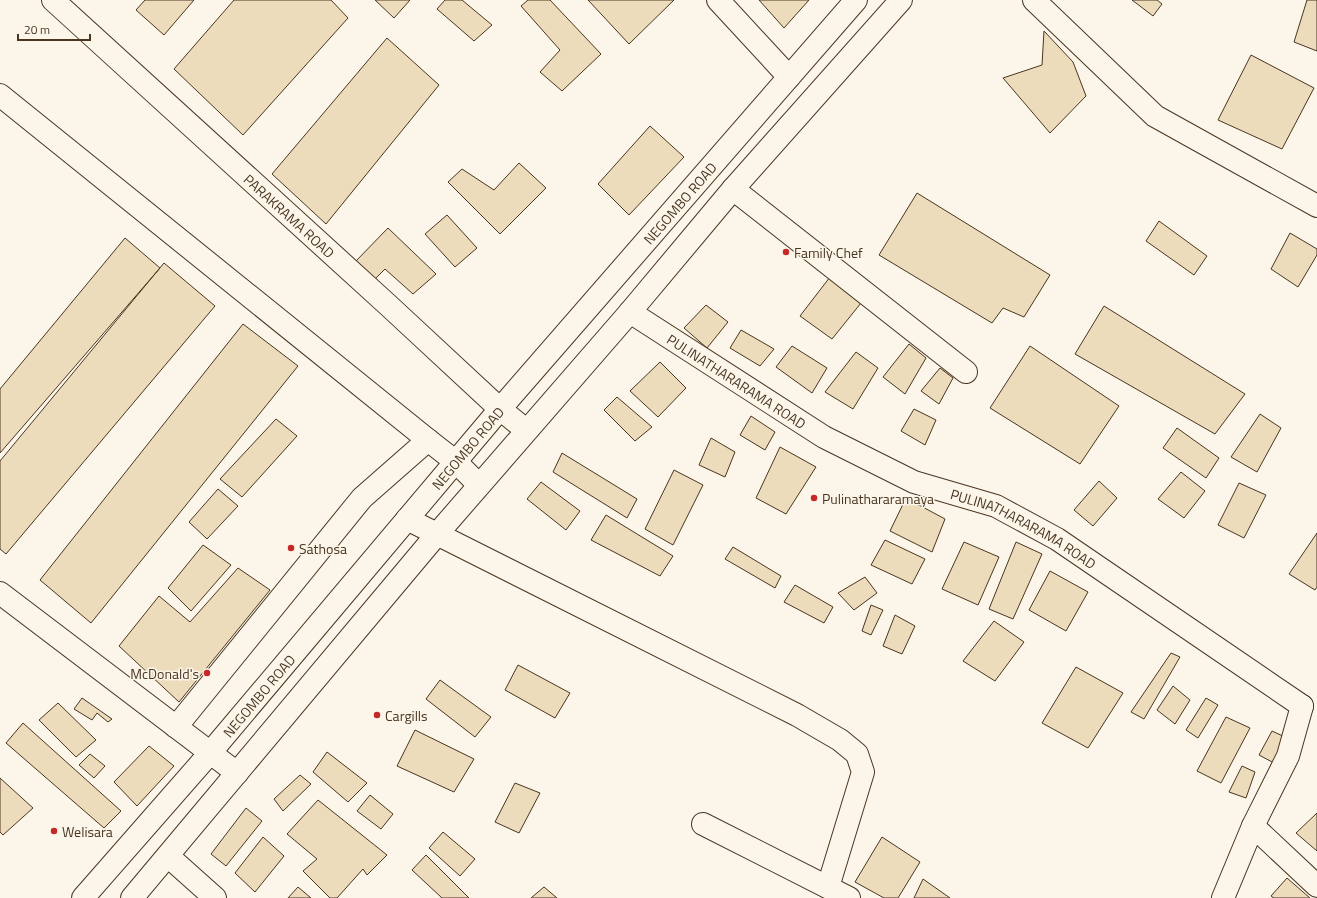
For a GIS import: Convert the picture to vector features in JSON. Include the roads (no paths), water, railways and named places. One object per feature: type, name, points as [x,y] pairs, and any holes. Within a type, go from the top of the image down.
[{"type":"main road","name":"PARAKRAMA ROAD","points":[[53,0],[500,409],[526,430]]},
{"type":"main road","points":[[718,0],[789,77]]},
{"type":"main road","name":"NEGOMBO ROAD","points":[[83,898],[210,752],[500,409],[856,0]]},
{"type":"main road","points":[[132,898],[526,430],[630,312],[733,189],[901,0]]},
{"type":"main road","points":[[1034,0],[1156,116],[1317,206]]},
{"type":"main road","points":[[0,95],[456,462],[479,485]]},
{"type":"main road","points":[[733,189],[966,372]]},
{"type":"main road","name":"PULINATHARARAMA ROAD","points":[[630,312],[824,438],[914,482],[996,506],[1057,539],[1309,704]]},
{"type":"main road","points":[[176,727],[362,498],[428,440]]},
{"type":"main road","points":[[407,519],[797,715],[840,740],[857,754],[863,772],[828,887]]},
{"type":"main road","points":[[0,593],[237,773]]},
{"type":"main road","points":[[1223,898],[1253,826],[1288,756],[1309,704]]},
{"type":"main road","points":[[703,824],[849,898]]},
{"type":"main road","points":[[1253,826],[1317,886]]},
{"type":"main road","points":[[168,856],[215,898]]},
{"type":"place","name":"Family Chef","points":[[786,252]]},
{"type":"place","name":"Pulinathararamaya","points":[[814,498]]},
{"type":"place","name":"Sathosa","points":[[291,548]]},
{"type":"place","name":"McDonald's","points":[[207,673]]},
{"type":"place","name":"Cargills","points":[[377,715]]},
{"type":"place","name":"Welisara","points":[[54,831]]}]
